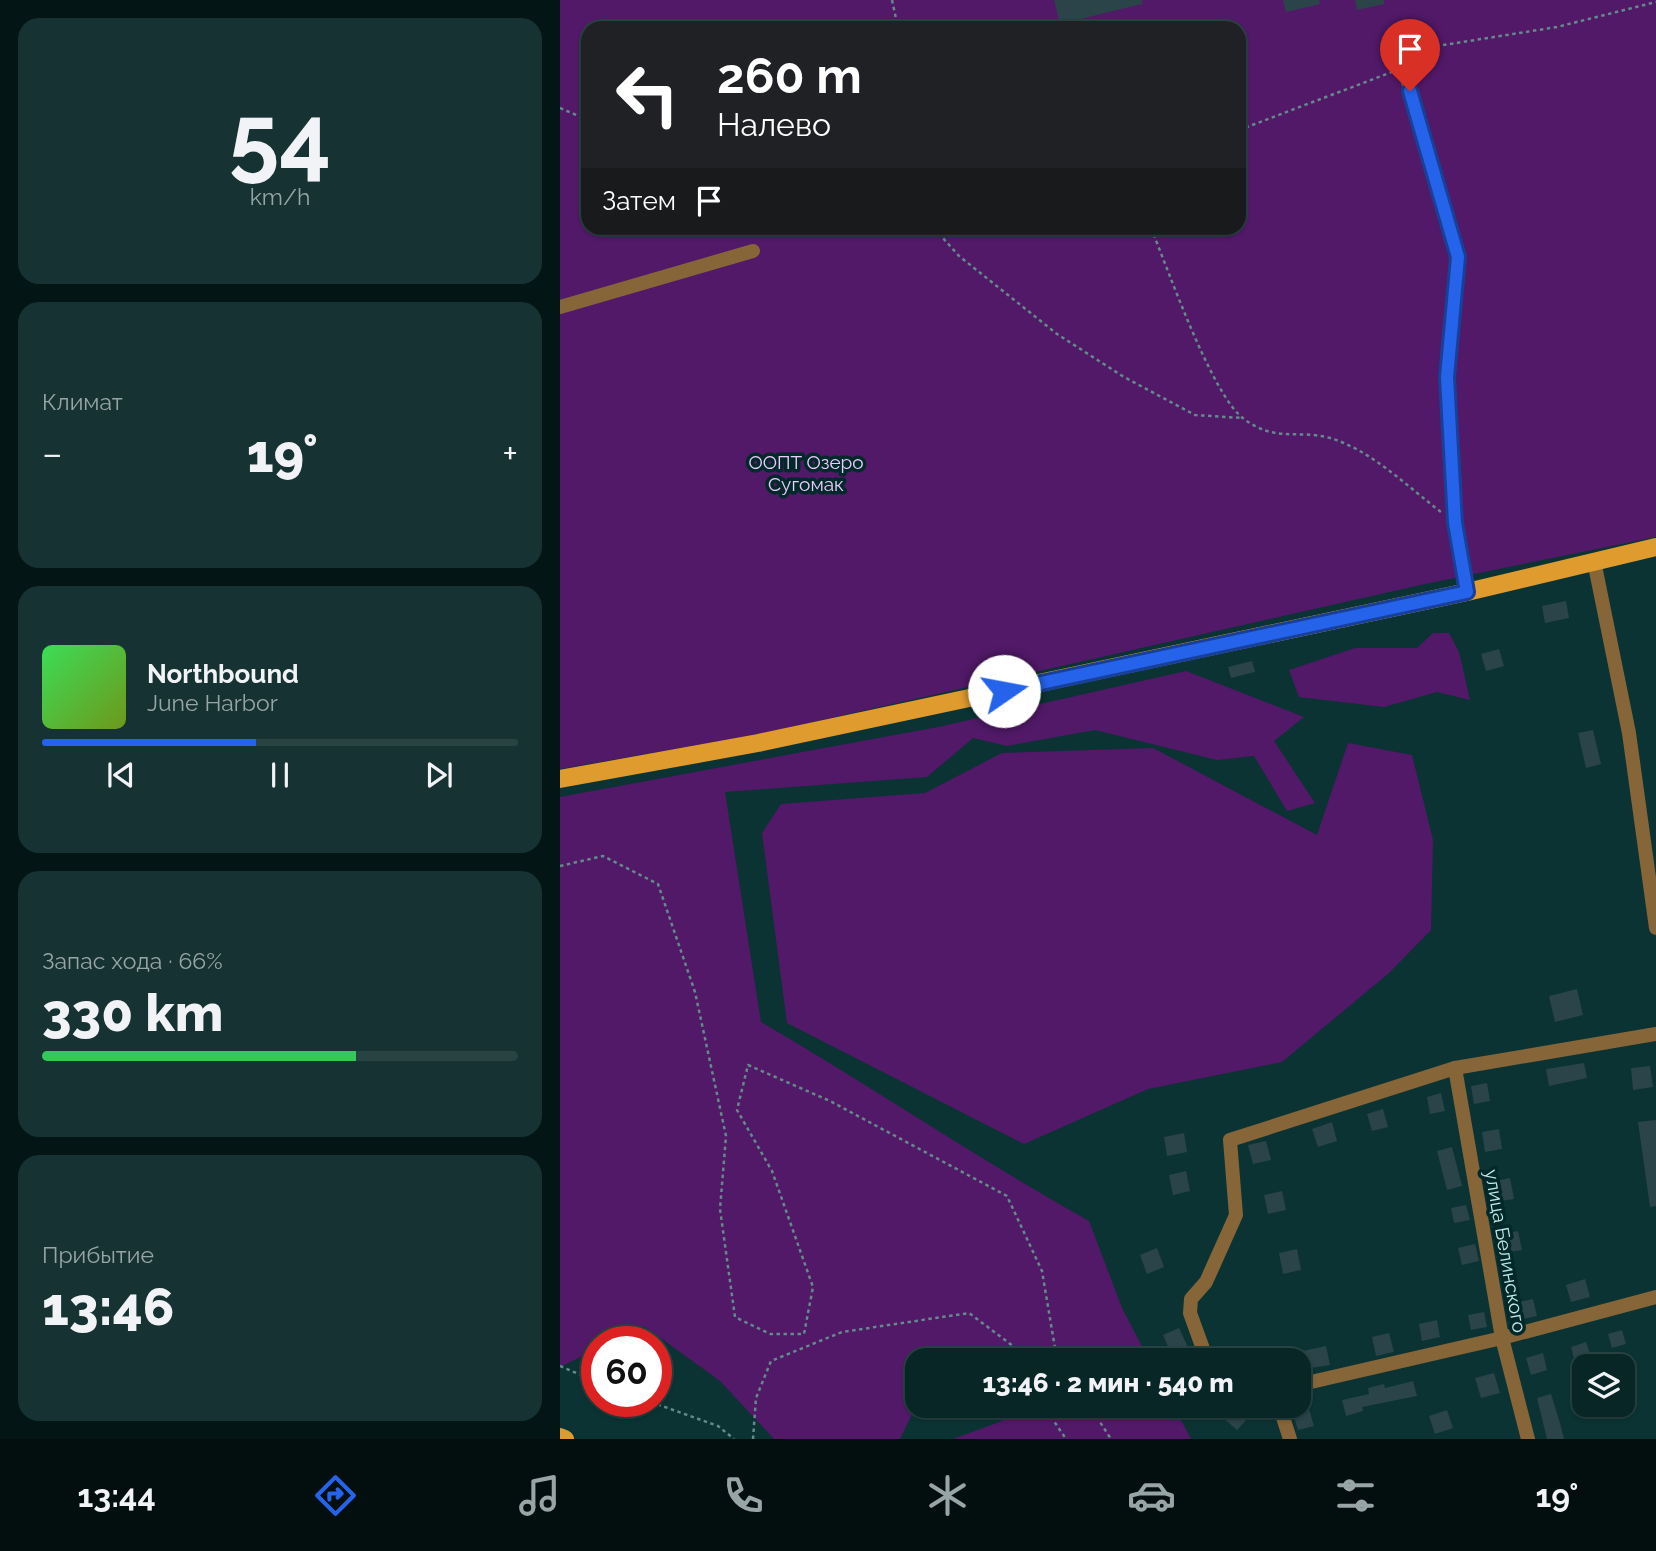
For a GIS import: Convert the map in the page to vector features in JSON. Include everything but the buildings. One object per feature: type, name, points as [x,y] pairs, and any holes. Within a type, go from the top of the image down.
[{"type":"main road","points":[[560,779],[758,743],[1467,592],[1656,547]]},
{"type":"main road","points":[[560,1437],[565,1439]]},
{"type":"street","points":[[1404,68],[1458,257],[1447,377],[1455,523],[1467,592]]},
{"type":"street","points":[[560,307],[753,251]]},
{"type":"street","points":[[1594,561],[1629,733],[1656,928]]},
{"type":"street","points":[[1203,1348],[1190,1313],[1191,1299],[1206,1282],[1236,1215],[1230,1140],[1455,1068],[1656,1034]]},
{"type":"street","name":"улица Белинского","points":[[1455,1068],[1502,1338],[1528,1439]]},
{"type":"street","points":[[1311,1382],[1502,1338],[1656,1297]]},
{"type":"street","points":[[1283,1418],[1290,1439]]},
{"type":"path","points":[[891,0],[896,21]]},
{"type":"path","points":[[1246,127],[1404,68],[1431,47],[1557,27],[1656,2]]},
{"type":"path","points":[[560,108],[581,117]]},
{"type":"path","points":[[940,235],[959,256],[1046,325],[1124,377],[1195,415],[1242,418],[1275,435],[1329,438],[1361,452],[1455,523]]},
{"type":"path","points":[[1154,235],[1215,381],[1242,418]]},
{"type":"path","points":[[560,866],[603,856],[658,884],[695,992],[726,1136],[720,1209],[735,1317],[770,1334],[804,1334],[813,1287],[772,1171],[737,1110],[748,1065],[830,1101],[1007,1196],[1042,1271],[1055,1348]]},
{"type":"path","points":[[752,1439],[756,1398],[771,1361],[842,1332],[969,1313],[1014,1348]]},
{"type":"path","points":[[560,1366],[581,1375]]},
{"type":"path","points":[[672,1410],[718,1426],[734,1439]]},
{"type":"path","points":[[1052,1418],[1066,1439]]},
{"type":"path","points":[[1097,1418],[1111,1439]]},
{"type":"green space","name":"ООПТ Озеро Сугомак","points":[[560,0],[1656,0],[1656,537],[1425,584],[755,735],[560,769]]},
{"type":"green space","points":[[1433,633],[1449,633],[1459,652],[1470,700],[1437,692],[1384,707],[1299,697],[1289,670],[1355,648],[1417,648]]},
{"type":"green space","points":[[1186,671],[1304,717],[1274,741],[1315,803],[1287,811],[1254,756],[1217,760],[1095,730],[1007,746],[973,738],[927,777],[725,792],[761,1022],[1089,1221],[1122,1308],[1143,1348],[905,1348],[905,1418],[910,1418],[900,1439],[774,1439],[720,1381],[672,1346],[672,1326],[581,1326],[581,1357],[560,1367],[560,797],[938,727]]},
{"type":"green space","points":[[1348,743],[1412,755],[1433,840],[1431,930],[1389,973],[1282,1062],[1148,1089],[1024,1144],[787,1023],[762,833],[781,804],[925,793],[1002,753],[1153,748],[1317,835]]},
{"type":"green space","points":[[996,1418],[1180,1418],[1191,1439],[953,1439],[1002,1421]]},
{"type":"route","points":[[1004,691],[1467,592],[1455,523],[1447,377],[1458,257],[1410,91]]}]
